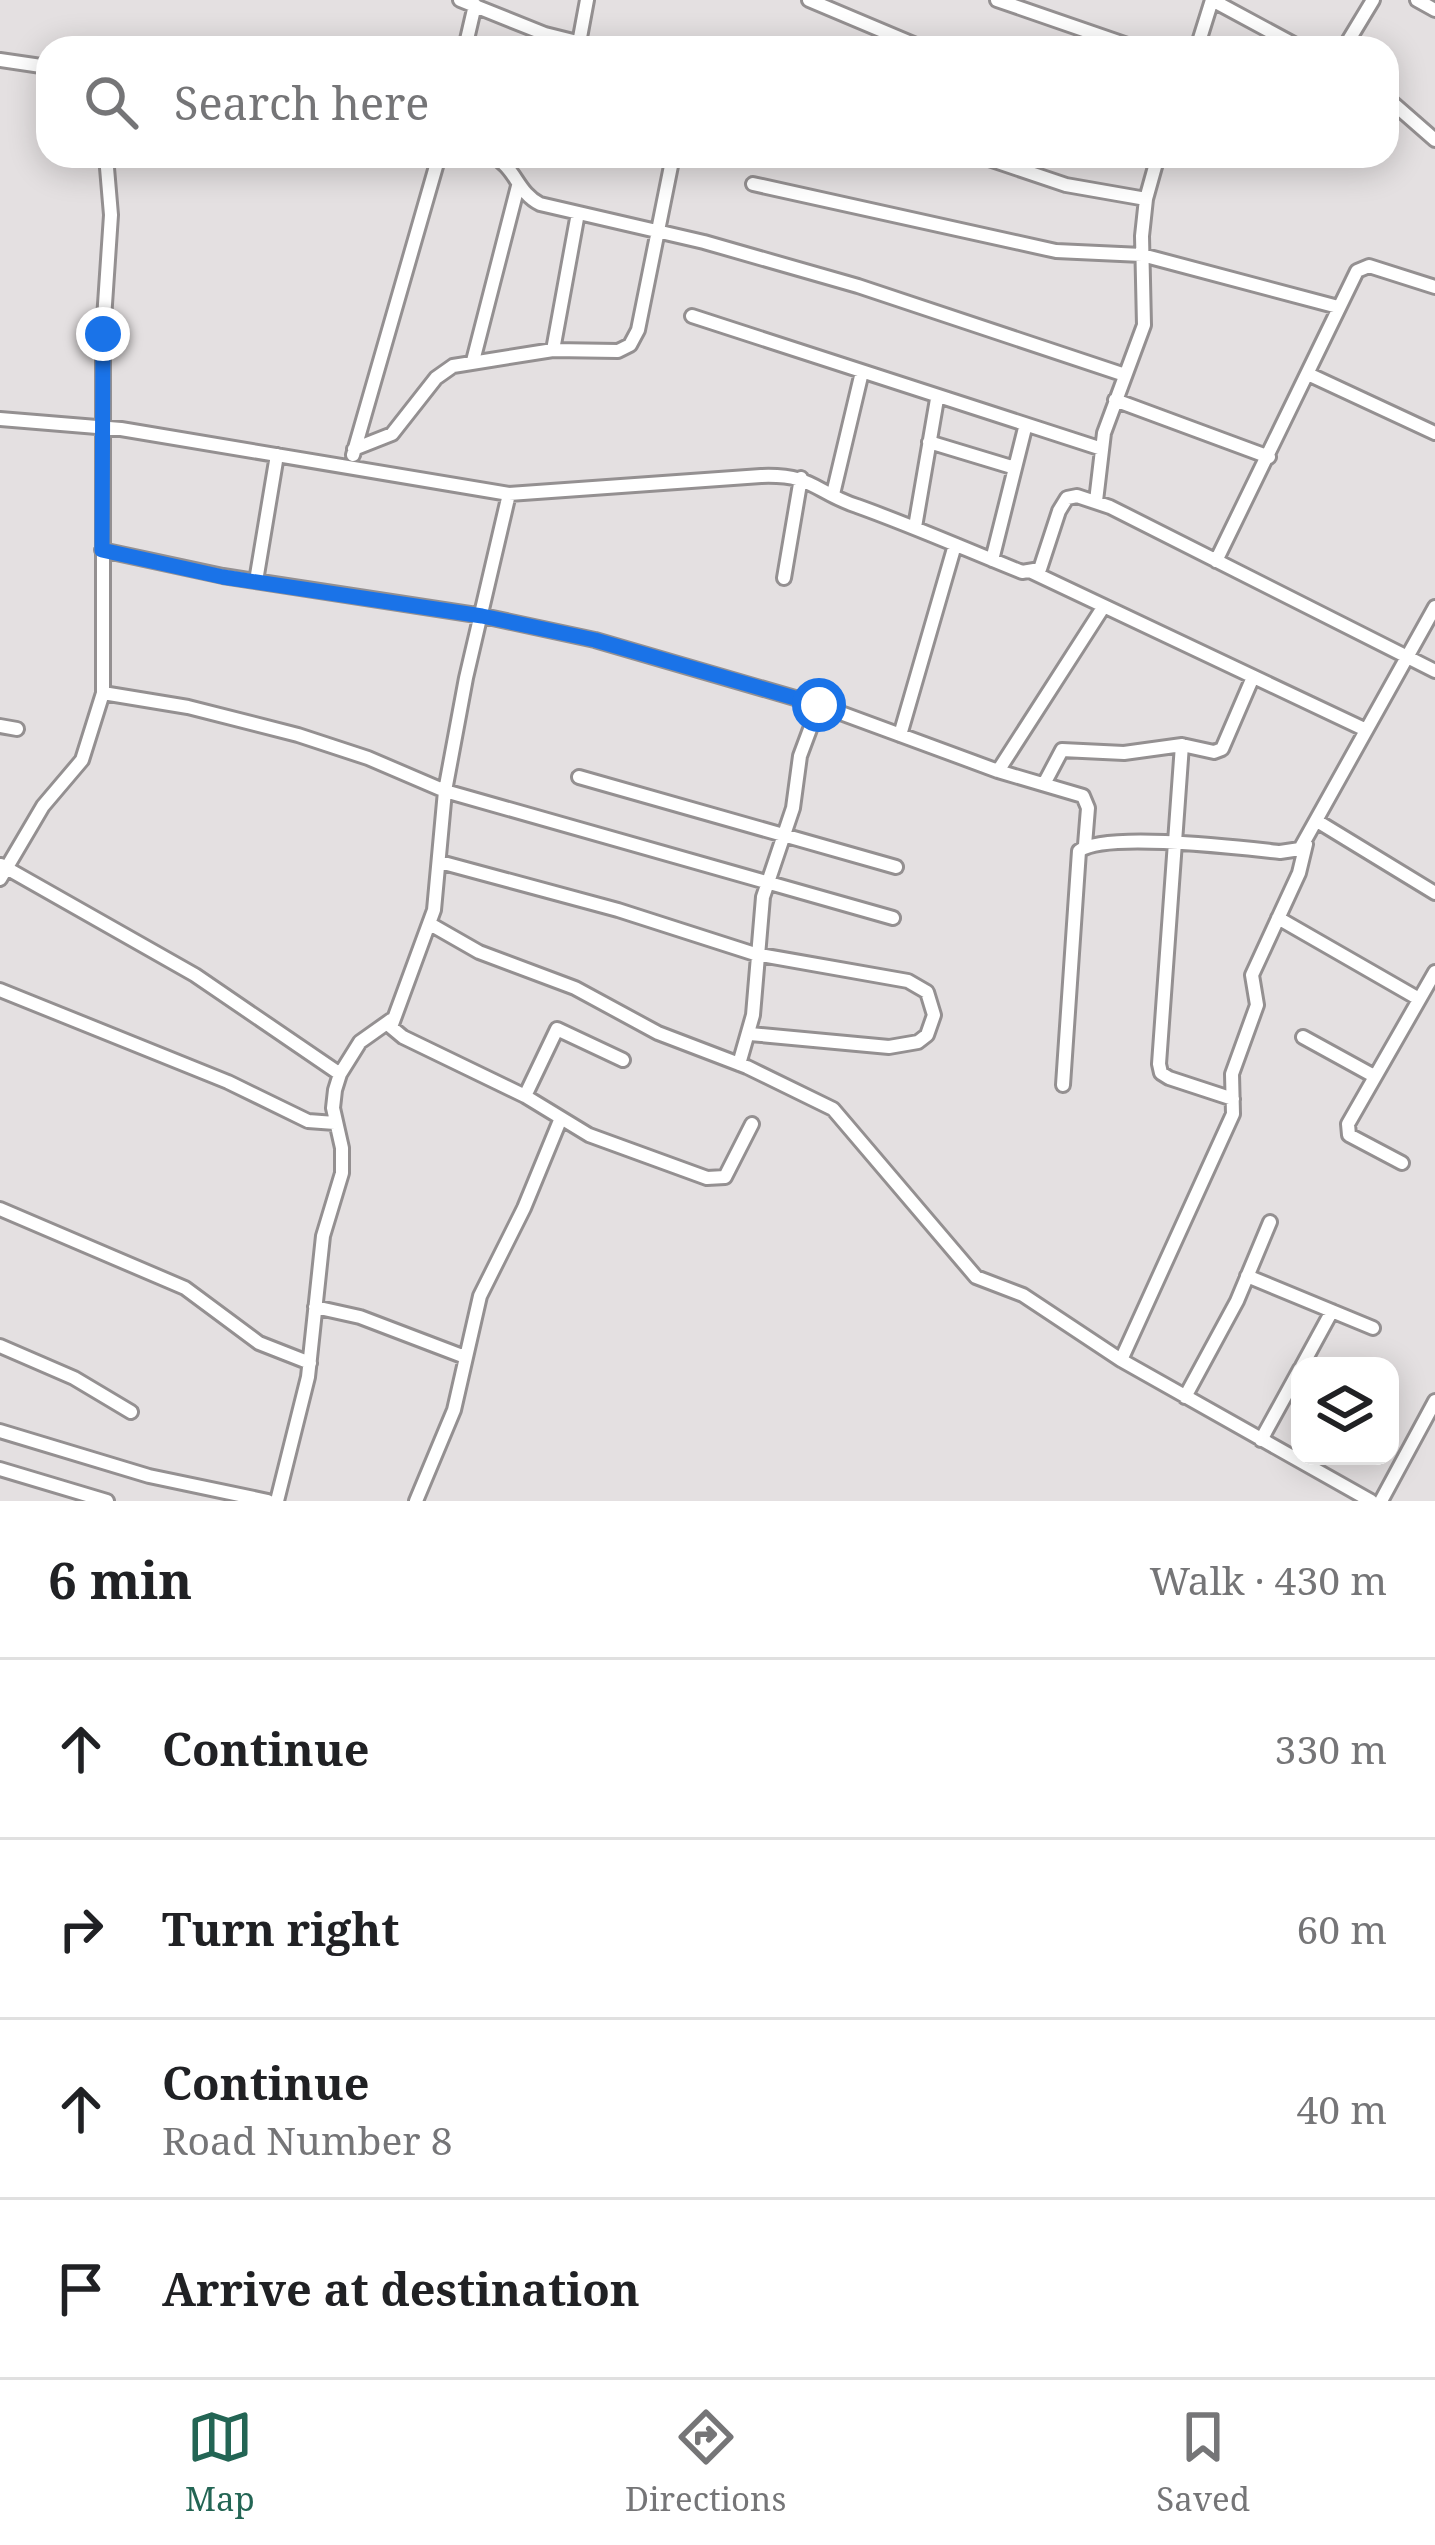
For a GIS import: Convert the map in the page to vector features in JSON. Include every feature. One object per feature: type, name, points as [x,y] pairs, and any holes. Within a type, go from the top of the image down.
[{"type":"street","points":[[460,0],[553,36]]},
{"type":"street","points":[[580,36],[587,0]]},
{"type":"street","points":[[809,0],[894,36]]},
{"type":"street","points":[[997,0],[1101,36]]},
{"type":"street","points":[[1201,36],[1212,0],[1279,36]]},
{"type":"street","points":[[1351,36],[1373,0]]},
{"type":"street","points":[[1417,0],[1435,10]]},
{"type":"street","points":[[468,36],[476,5]]},
{"type":"street","points":[[0,60],[36,65]]},
{"type":"street","points":[[1399,108],[1435,140]]},
{"type":"street","points":[[107,168],[111,215],[103,334],[103,693],[82,760],[43,806],[2,870],[195,975],[340,1073]]},
{"type":"street","points":[[350,468],[436,168]]},
{"type":"street","points":[[510,168],[528,198],[540,204],[858,286],[1125,375]]},
{"type":"street","points":[[354,449],[392,434],[436,378],[453,366],[554,350],[612,352],[630,345],[638,330],[671,168]]},
{"type":"street","points":[[1016,168],[1066,185],[1146,199]]},
{"type":"street","points":[[1096,501],[1102,449],[1115,400],[1144,326],[1142,255],[1146,199],[1155,168]]},
{"type":"street","points":[[753,184],[1056,251],[1142,255],[1338,307]]},
{"type":"street","points":[[473,361],[518,185]]},
{"type":"street","points":[[554,350],[578,213]]},
{"type":"street","points":[[1216,561],[1357,271],[1370,266],[1435,286]]},
{"type":"street","points":[[692,316],[1025,428],[1102,449]]},
{"type":"street","points":[[833,494],[862,372]]},
{"type":"street","points":[[1307,374],[1435,433]]},
{"type":"street","points":[[915,527],[937,398]]},
{"type":"street","points":[[1115,400],[1268,457]]},
{"type":"street","points":[[0,419],[104,428],[509,494],[761,476],[801,478],[955,545],[1032,572],[1364,729]]},
{"type":"street","points":[[992,560],[1025,428]]},
{"type":"street","points":[[929,442],[1015,468]]},
{"type":"street","points":[[256,581],[277,455]]},
{"type":"street","points":[[784,578],[801,478]]},
{"type":"street","points":[[0,1431],[148,1476],[273,1501],[310,1363],[323,1236],[344,1160],[333,1108],[340,1073],[360,1042],[391,1021],[430,924],[445,791],[509,494]]},
{"type":"street","points":[[1032,572],[1046,560],[1067,498],[1096,501],[1435,671]]},
{"type":"street","points":[[900,735],[955,545]]},
{"type":"street","points":[[102,550],[595,640],[819,705],[998,771],[1075,793],[1088,801],[1085,845],[1077,860],[1064,1085]]},
{"type":"street","points":[[998,771],[1104,607]]},
{"type":"street","points":[[1121,1360],[1234,1114],[1232,1074],[1257,1006],[1252,975],[1299,873],[1306,843],[1364,729],[1435,607]]},
{"type":"street","points":[[1044,784],[1063,751],[1124,753],[1182,745],[1214,752],[1222,749],[1253,677]]},
{"type":"street","points":[[103,693],[188,707],[298,735],[445,791],[893,918]]},
{"type":"street","points":[[739,1064],[750,1034],[766,885],[797,791],[800,756],[819,705]]},
{"type":"street","points":[[0,726],[17,729]]},
{"type":"street","points":[[1182,745],[1159,1064],[1169,1078],[1233,1099]]},
{"type":"street","points":[[580,777],[896,867]]},
{"type":"street","points":[[1317,821],[1435,893]]},
{"type":"street","points":[[1085,845],[1172,844],[1290,852],[1306,843]]},
{"type":"street","points":[[440,862],[618,910],[755,954],[908,980],[927,992],[934,1015],[927,1035],[903,1046],[750,1034]]},
{"type":"street","points":[[1278,918],[1419,999]]},
{"type":"street","points":[[430,924],[479,952],[545,975],[658,1033],[739,1064],[833,1109],[976,1277],[1023,1295],[1121,1360],[1371,1501]]},
{"type":"street","points":[[1402,1163],[1349,1135],[1352,1113],[1435,972]]},
{"type":"street","points":[[0,990],[228,1082],[308,1121],[335,1124]]},
{"type":"street","points":[[391,1021],[403,1037],[525,1096],[602,1141],[718,1180],[732,1169],[752,1124]]},
{"type":"street","points":[[525,1096],[557,1029],[623,1060]]},
{"type":"street","points":[[1303,1037],[1374,1076]]},
{"type":"street","points":[[416,1501],[449,1424],[480,1297],[561,1118]]},
{"type":"street","points":[[0,1209],[185,1288],[259,1342],[310,1363]]},
{"type":"street","points":[[1185,1397],[1270,1222]]},
{"type":"street","points":[[1247,1276],[1373,1328]]},
{"type":"street","points":[[315,1307],[360,1317],[465,1357]]},
{"type":"street","points":[[1307,1357],[1332,1311]]},
{"type":"street","points":[[0,1346],[74,1378],[131,1412]]},
{"type":"street","points":[[1261,1440],[1291,1386]]},
{"type":"street","points":[[1381,1501],[1435,1401]]},
{"type":"street","points":[[0,1469],[107,1501]]},
{"type":"route","points":[[103,334],[102,550],[223,577],[482,616],[595,640],[819,705]]}]
